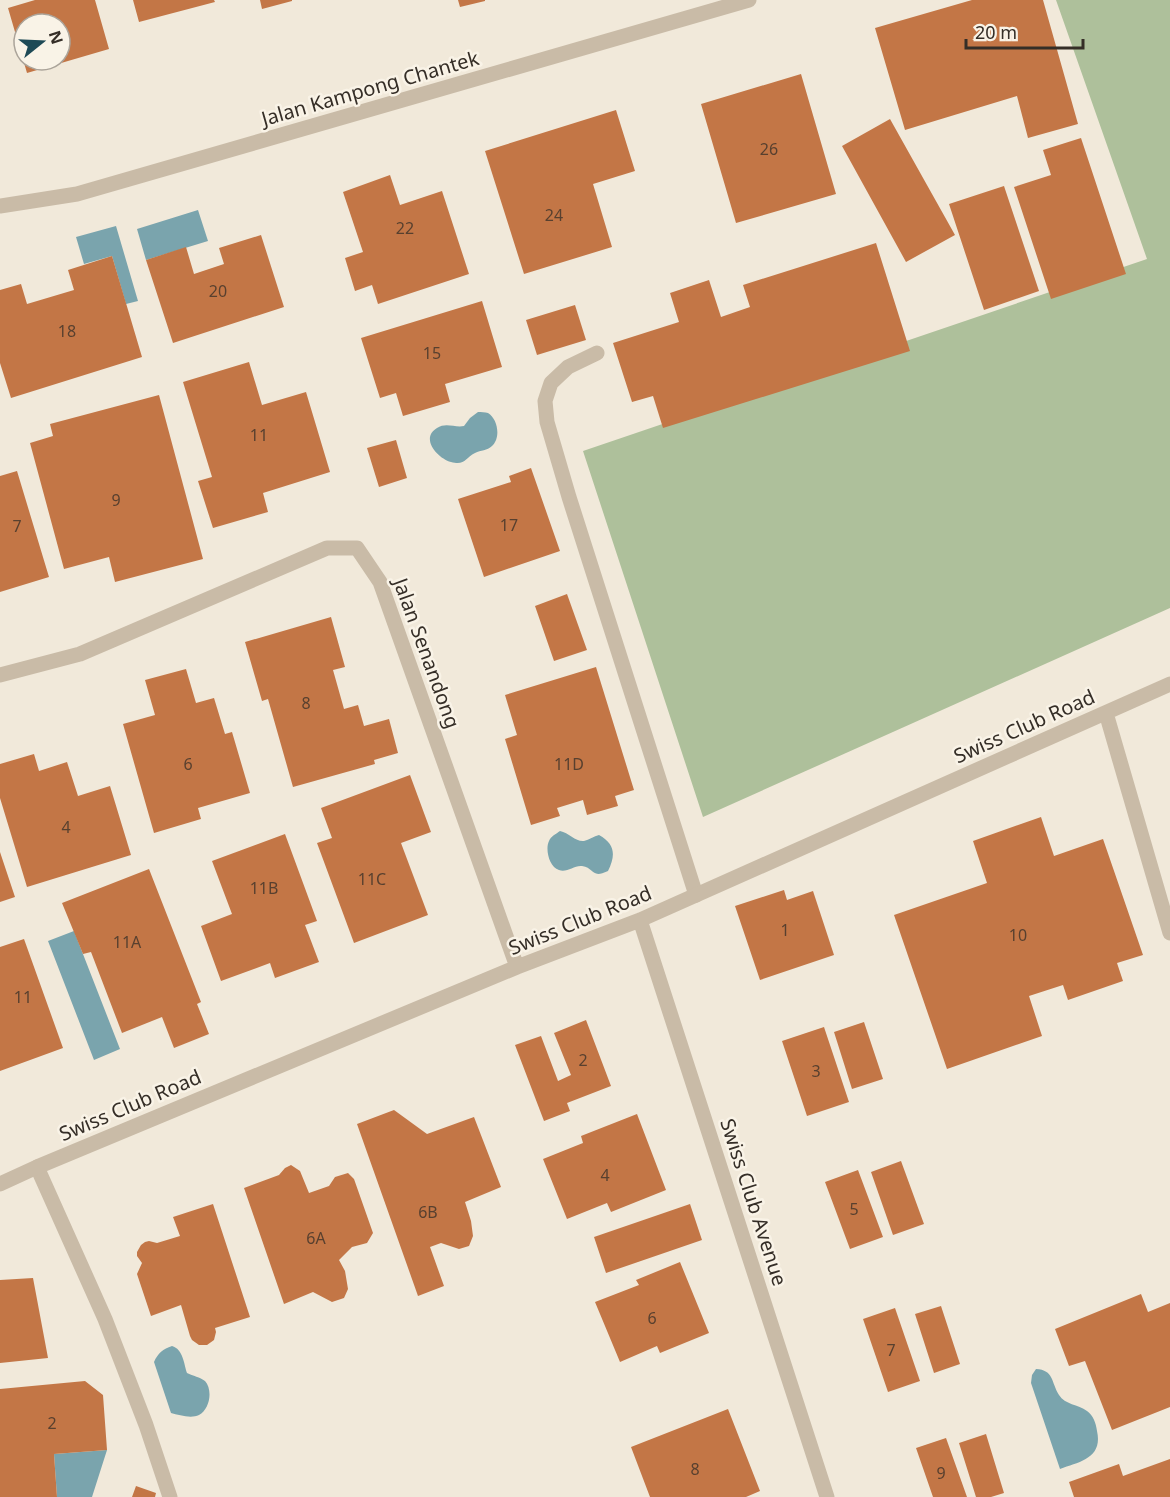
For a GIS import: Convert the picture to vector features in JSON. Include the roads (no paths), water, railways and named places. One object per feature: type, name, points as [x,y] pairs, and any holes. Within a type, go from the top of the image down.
[{"type":"street","name":"Jalan Kampong Chantek","points":[[0,206],[77,194],[749,0]]},
{"type":"street","points":[[597,353],[568,367],[551,383],[546,401],[547,422],[696,895]]},
{"type":"street","name":"Jalan Senandong","points":[[0,675],[80,654],[327,548],[357,548],[380,582],[517,967]]},
{"type":"street","name":"Swiss Club Road","points":[[0,1184],[517,967],[640,920],[1170,684]]},
{"type":"street","points":[[1106,713],[1170,933]]},
{"type":"street","name":"Swiss Club Avenue","points":[[640,920],[827,1497]]},
{"type":"street","points":[[37,1167],[105,1319],[146,1425],[170,1497]]},
{"type":"water","points":[[198,210],[208,241],[146,260],[137,229]]},
{"type":"water","points":[[116,226],[138,301],[126,304],[112,256],[84,264],[76,237]]},
{"type":"water","points":[[478,412],[488,413],[496,424],[497,438],[492,446],[459,463],[446,460],[436,452],[430,442],[432,432],[444,425],[464,426]]},
{"type":"water","points":[[560,831],[581,841],[599,835],[604,838],[611,846],[613,855],[608,871],[599,874],[582,866],[565,870],[556,868],[549,857],[547,848],[551,838]]},
{"type":"water","points":[[74,931],[120,1049],[94,1060],[48,941]]},
{"type":"water","points":[[172,1346],[181,1353],[187,1373],[205,1381],[209,1389],[208,1404],[199,1415],[189,1417],[171,1413],[154,1362],[161,1352]]},
{"type":"water","points":[[1036,1369],[1049,1374],[1062,1398],[1087,1411],[1094,1420],[1097,1428],[1097,1447],[1088,1458],[1060,1469],[1031,1383]]},
{"type":"water","points":[[107,1450],[92,1497],[57,1497],[54,1454]]}]
